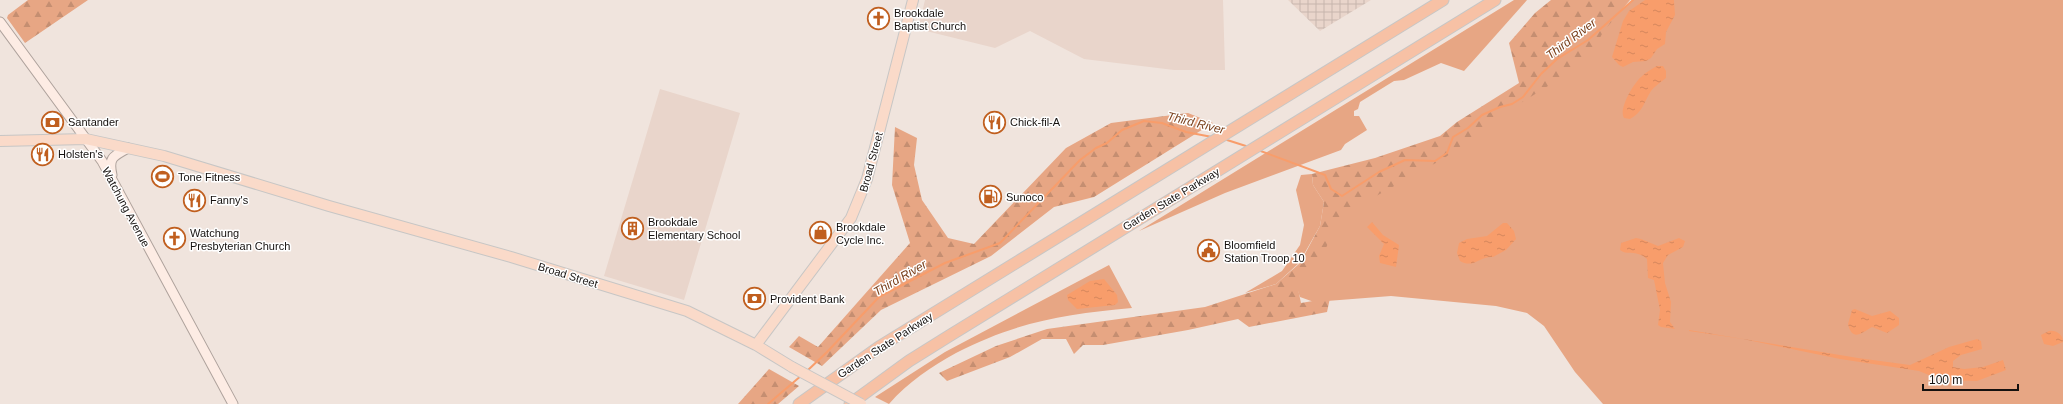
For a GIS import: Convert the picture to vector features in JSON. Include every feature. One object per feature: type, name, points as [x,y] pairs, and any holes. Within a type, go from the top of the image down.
[{"type":"highway","name":"Garden State Parkway","points":[[799,404],[878,347],[1443,0]]},
{"type":"highway","name":"Garden State Parkway","points":[[850,404],[903,366],[949,336],[1495,0]]},
{"type":"main road","name":"Broad Street","points":[[0,140],[86,139],[164,156],[329,206],[511,257],[567,276],[679,308],[704,318],[756,345],[842,231],[858,204],[867,179],[913,0]]},
{"type":"main road","name":"Watchung Avenue","points":[[0,22],[86,139],[113,180],[233,404]]},
{"type":"main road","points":[[113,180],[110,165],[112,158],[128,148]]},
{"type":"main road","points":[[756,345],[792,367],[861,404]]},
{"type":"shaded area","points":[[925,0],[1223,0],[1225,70],[1174,70],[1084,59],[1030,31],[995,48],[918,29]]},
{"type":"shaded area","points":[[1288,0],[1371,0],[1320,31]]},
{"type":"shaded area","name":"Brookdale Elementary School","points":[[660,89],[740,113],[684,300],[604,276]]},
{"type":"green space","points":[[28,0],[88,0],[25,43],[7,18],[8,15]]},
{"type":"green space","points":[[1514,0],[1527,0],[1464,71],[1441,63],[1404,80],[1394,81],[1360,102],[1358,109],[1354,111],[1354,116],[1359,116],[1367,130],[1345,144],[1341,150],[1225,193],[1139,231]]},
{"type":"green space","points":[[1551,0],[1630,0],[1603,32],[1588,61],[1513,108],[1443,159],[1340,216],[1326,248],[1297,284],[1301,303],[1330,298],[1327,312],[1249,327],[1238,319],[1188,330],[1103,345],[1083,345],[1074,354],[1066,339],[1042,339],[1010,357],[947,381],[939,373],[996,346],[1047,329],[1205,307],[1276,284],[1300,263],[1320,226],[1324,202],[1313,185],[1312,174],[1375,158],[1440,136],[1457,122],[1519,83],[1509,43],[1535,13]]},
{"type":"green space","points":[[1633,0],[2063,0],[2063,404],[1603,404],[1575,372],[1544,326],[1527,313],[1496,306],[1391,296],[1314,302],[1300,297],[1295,282],[1328,213],[1405,160],[1588,40]]},
{"type":"green space","points":[[1188,113],[1213,123],[1094,197],[1054,207],[991,256],[881,310],[822,366],[789,347],[799,336],[818,347],[910,243],[892,185],[895,127],[917,138],[914,165],[922,200],[948,238],[974,244],[1066,148],[1111,123]]},
{"type":"green space","points":[[1312,174],[1313,185],[1324,202],[1320,226],[1299,263],[1276,284],[1245,293],[1282,271],[1300,245],[1304,225],[1296,190],[1301,175]]},
{"type":"green space","points":[[1109,265],[1132,308],[1085,313],[1041,321],[999,334],[978,342],[938,364],[912,382],[889,404],[875,397],[945,352]]},
{"type":"green space","points":[[769,369],[799,386],[778,404],[738,404]]},
{"type":"water","points":[[1645,0],[1674,0],[1675,15],[1666,32],[1665,44],[1657,49],[1651,58],[1646,61],[1633,62],[1623,67],[1619,65],[1612,57],[1623,21],[1629,11]]},
{"type":"water","points":[[1657,66],[1663,66],[1666,71],[1666,78],[1651,91],[1638,113],[1630,119],[1624,118],[1623,109],[1631,90],[1641,77]]},
{"type":"water","points":[[1372,222],[1383,235],[1399,245],[1396,267],[1380,263],[1379,256],[1384,244],[1367,227]]},
{"type":"water","points":[[1503,223],[1507,223],[1514,231],[1516,239],[1506,250],[1493,257],[1484,258],[1469,264],[1460,261],[1457,253],[1459,243],[1467,239],[1487,236]]},
{"type":"water","points":[[1636,238],[1658,246],[1679,238],[1685,241],[1683,247],[1668,255],[1663,263],[1665,283],[1671,302],[1670,322],[1675,329],[1661,327],[1658,325],[1660,310],[1654,280],[1648,278],[1647,259],[1639,254],[1626,253],[1620,250],[1621,243]]},
{"type":"water","points":[[1104,279],[1117,295],[1118,302],[1115,305],[1077,309],[1068,300],[1067,295],[1090,281]]},
{"type":"water","points":[[1855,309],[1872,316],[1890,311],[1899,318],[1899,325],[1887,333],[1872,327],[1858,334],[1852,333],[1848,324],[1852,310]]},
{"type":"water","points":[[1689,330],[1858,358],[1910,365],[1949,347],[1977,339],[1981,341],[1982,349],[1961,355],[1953,361],[1953,367],[1964,369],[1983,367],[2003,360],[2006,370],[1977,381],[1941,380],[1919,371],[1840,359],[1743,339]]},
{"type":"water","points":[[2049,331],[2059,333],[2063,339],[2063,342],[2053,346],[2044,344],[2041,335]]},
{"type":"waterway","name":"Third River","points":[[1258,150],[1325,175],[1331,189],[1342,196],[1379,172],[1405,160],[1435,161],[1447,153],[1453,137],[1468,128],[1482,115],[1500,107],[1512,104],[1523,97],[1541,74],[1557,59],[1588,40],[1633,0]]},
{"type":"waterway","name":"Third River","points":[[807,371],[879,297],[945,263],[1000,243],[1080,160],[1096,148],[1107,143],[1122,130],[1144,121],[1162,123],[1186,132],[1212,137]]},
{"type":"waterway","name":"Third River","points":[[1224,139],[1249,147]]},
{"type":"waterway","name":"Third River","points":[[768,404],[802,375]]},
{"type":"place","name":"Brookdale Baptist Church","points":[[878,19]]},
{"type":"place","name":"Santander","points":[[52,122]]},
{"type":"place","name":"Chick-fil-A","points":[[995,122]]},
{"type":"place","name":"Holsten's","points":[[43,154]]},
{"type":"place","name":"Tone Fitness","points":[[162,177]]},
{"type":"place","name":"Sunoco","points":[[990,197]]},
{"type":"place","name":"Fanny's","points":[[194,200]]},
{"type":"place","name":"Brookdale Elementary School","points":[[632,228]]},
{"type":"place","name":"Brookdale Cycle Inc.","points":[[820,233]]},
{"type":"place","name":"Watchung Presbyterian Church","points":[[175,239]]},
{"type":"place","name":"Bloomfield Station Troop 10","points":[[1209,251]]},
{"type":"place","name":"Provident Bank","points":[[755,299]]}]
